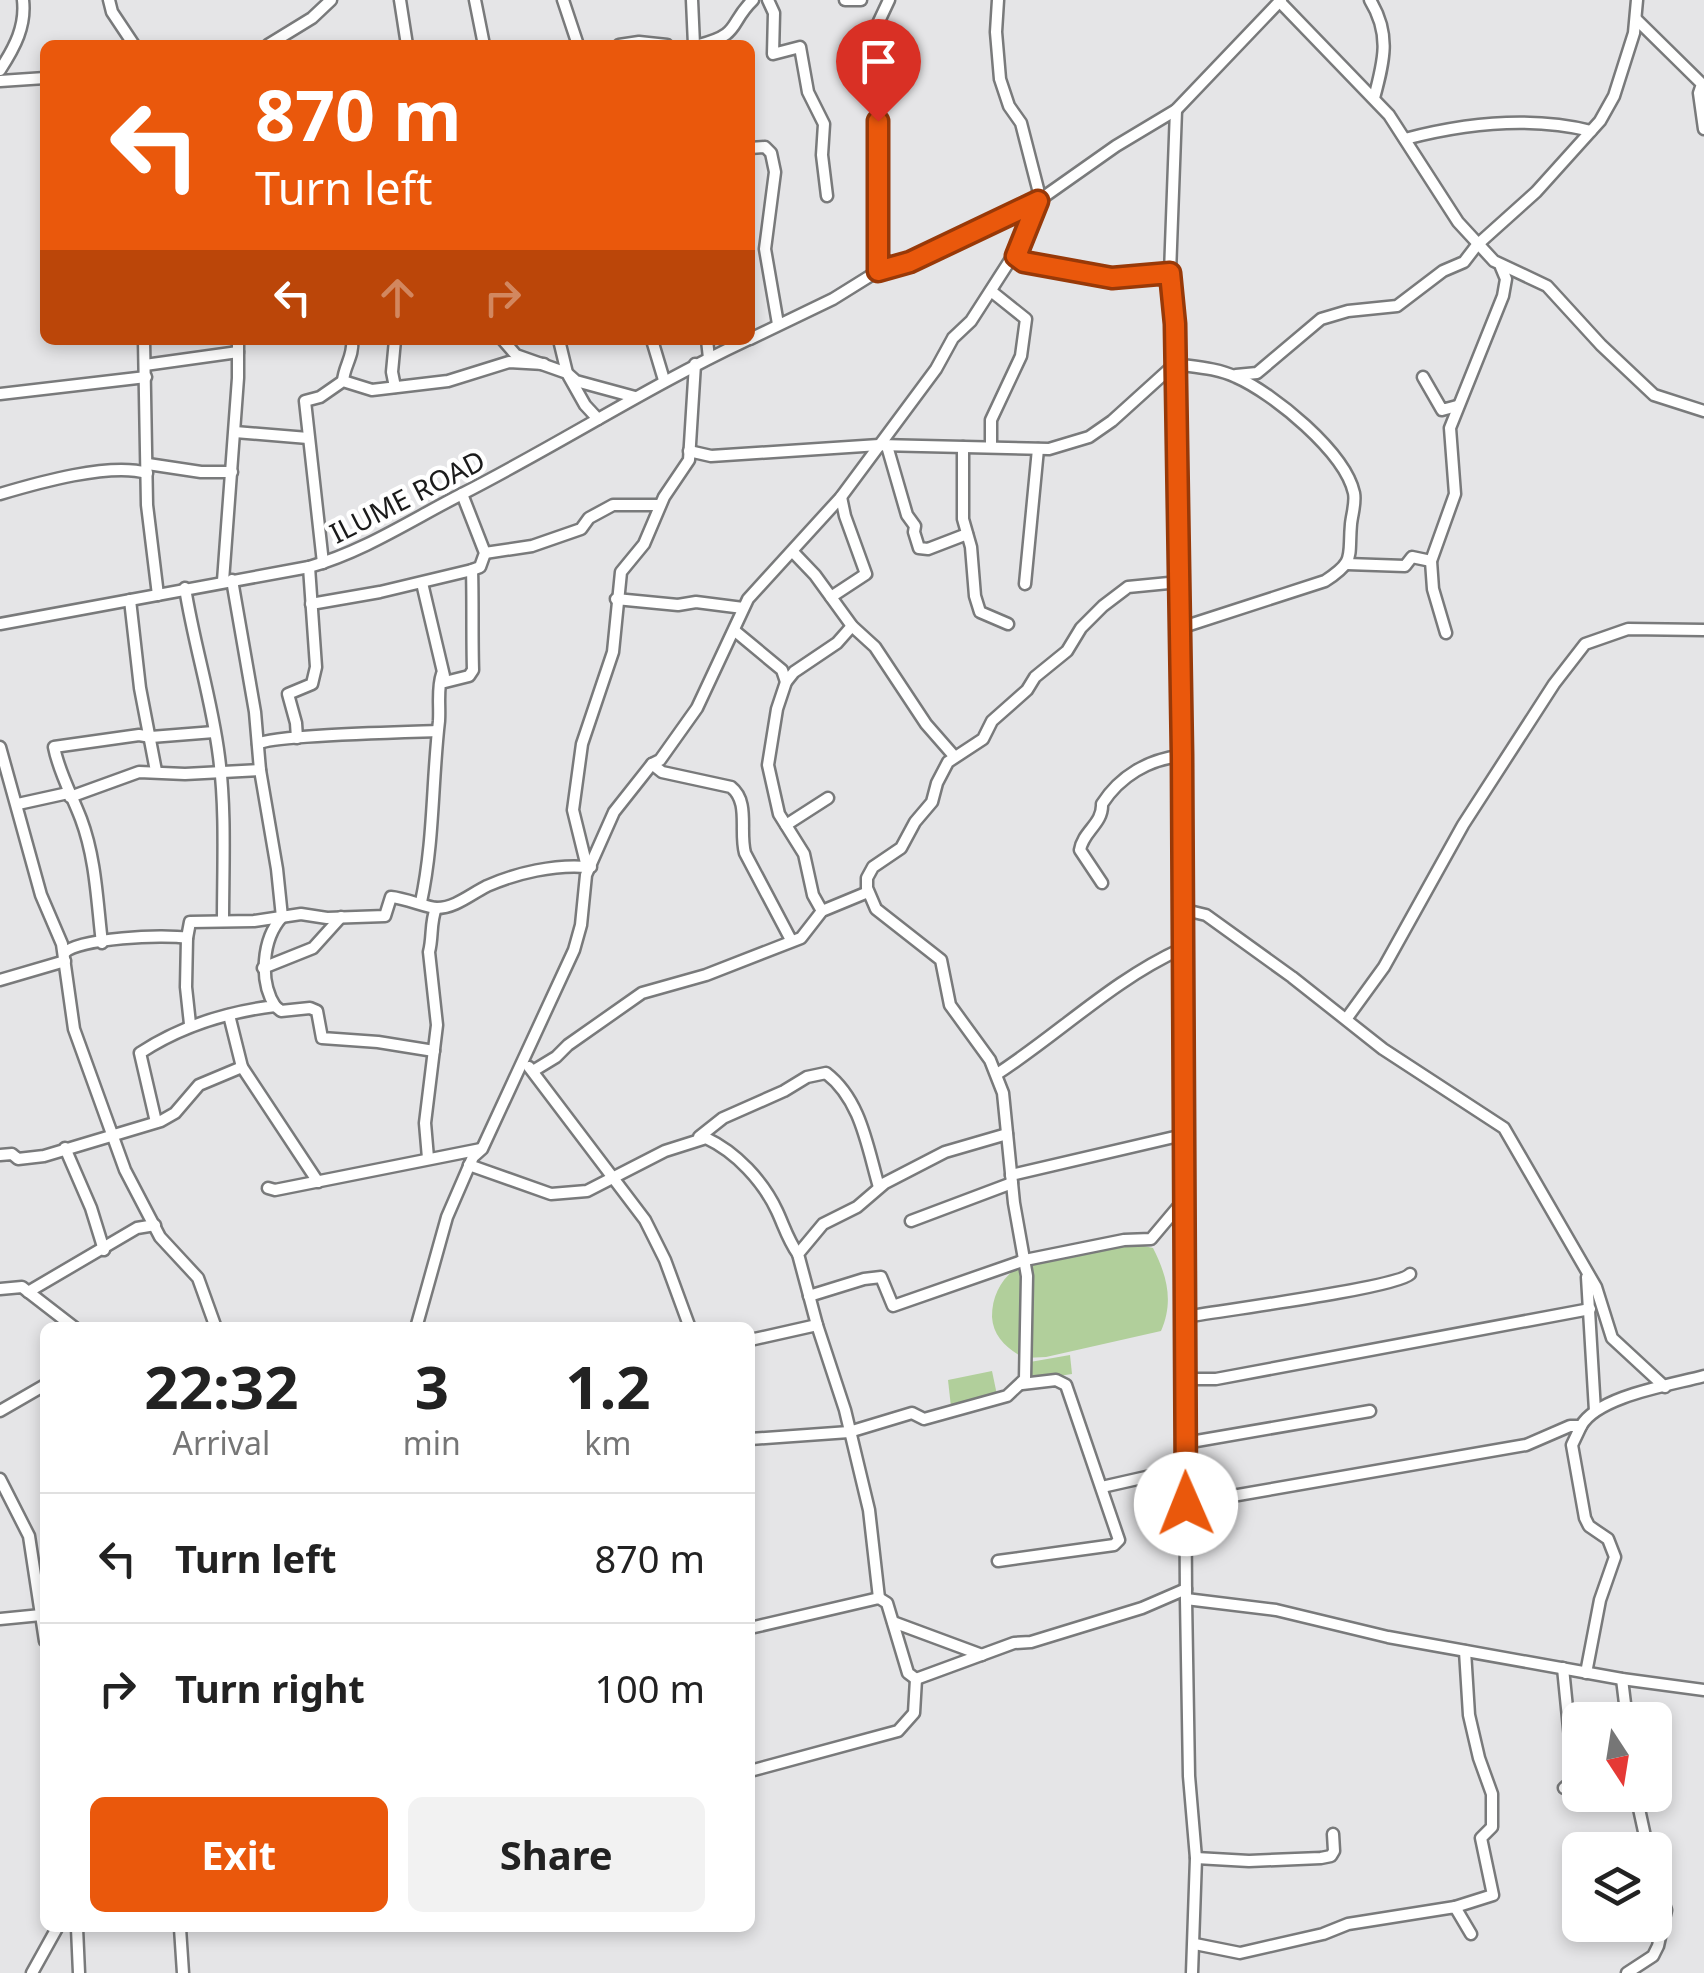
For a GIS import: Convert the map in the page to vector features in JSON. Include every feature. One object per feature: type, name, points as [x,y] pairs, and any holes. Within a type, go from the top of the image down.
[{"type":"street","points":[[0,70],[25,19],[22,0]]},
{"type":"street","points":[[109,0],[112,12],[131,40]]},
{"type":"street","points":[[276,40],[312,18],[330,0]]},
{"type":"street","points":[[400,0],[406,40]]},
{"type":"street","points":[[475,0],[483,40]]},
{"type":"street","points":[[564,0],[576,40]]},
{"type":"street","points":[[692,0],[696,40]]},
{"type":"street","points":[[717,40],[734,30],[753,0]]},
{"type":"street","points":[[768,0],[774,13],[772,54],[800,46],[808,92],[824,124],[822,155],[827,196]]},
{"type":"street","points":[[844,0],[861,0]]},
{"type":"street","points":[[878,271],[878,121],[873,47],[874,32],[889,0]]},
{"type":"street","points":[[418,1322],[439,1239],[470,1165],[482,1149],[574,950],[582,925],[586,875],[614,812],[652,764],[660,760],[697,708],[736,631],[743,608],[757,588],[793,552],[883,445],[936,369],[952,338],[970,321],[995,280],[1016,256],[1038,201],[1038,189],[1021,123],[1008,106],[1000,80],[998,0]]},
{"type":"street","points":[[1370,0],[1381,21],[1386,55],[1374,98]]},
{"type":"street","points":[[1176,364],[1233,375],[1258,373],[1308,328],[1330,315],[1397,306],[1443,271],[1464,262],[1477,244],[1536,192],[1600,121],[1614,96],[1636,20],[1637,0]]},
{"type":"street","points":[[1281,1],[1374,98],[1477,244],[1501,266],[1556,293],[1654,395],[1704,411]]},
{"type":"street","name":"ILUME ROAD","points":[[755,336],[834,299],[878,271],[910,262],[1038,201],[1176,110],[1281,1]]},
{"type":"street","points":[[1636,20],[1703,83],[1699,93],[1704,129]]},
{"type":"street","points":[[0,81],[40,78]]},
{"type":"street","points":[[1176,110],[1170,273],[1176,364],[1182,756],[1186,1594],[1189,1776],[1196,1858],[1192,1973]]},
{"type":"street","points":[[1405,139],[1432,132],[1521,122],[1547,122],[1591,131]]},
{"type":"street","points":[[755,148],[765,147],[773,162],[765,249],[778,324]]},
{"type":"street","points":[[1016,256],[1024,262],[1112,278],[1170,273]]},
{"type":"street","points":[[1446,633],[1431,561],[1455,494],[1450,442],[1458,405],[1502,296],[1506,279],[1501,266]]},
{"type":"street","points":[[991,291],[1026,319],[1021,356],[991,420],[991,448]]},
{"type":"street","points":[[144,345],[147,504],[158,595]]},
{"type":"street","points":[[343,381],[352,345]]},
{"type":"street","points":[[395,345],[392,372],[396,387]]},
{"type":"street","points":[[507,345],[516,355],[567,374],[576,382],[636,397]]},
{"type":"street","points":[[560,345],[567,374],[598,419]]},
{"type":"street","points":[[654,345],[664,380]]},
{"type":"street","points":[[708,345],[709,358]]},
{"type":"street","name":"ILUME ROAD","points":[[0,624],[324,563],[387,536],[664,380],[736,345]]},
{"type":"street","points":[[0,394],[146,371],[238,346],[228,581],[258,744],[282,917],[274,926],[263,968],[275,1006],[281,1011],[317,1011],[322,1038],[434,1051]]},
{"type":"street","points":[[343,381],[372,390],[448,382],[509,362],[544,364]]},
{"type":"street","points":[[590,867],[573,810],[585,729],[613,652],[621,572],[644,544],[660,504],[689,460],[695,364]]},
{"type":"street","points":[[689,451],[711,456],[883,445],[1038,449],[1064,446],[1090,437],[1112,421],[1176,364]]},
{"type":"street","points":[[1233,375],[1266,394],[1316,435],[1349,482],[1354,502],[1348,564]]},
{"type":"street","points":[[1422,377],[1442,410],[1458,405]]},
{"type":"street","points":[[324,563],[305,401],[320,397],[343,381]]},
{"type":"street","points":[[234,432],[308,438]]},
{"type":"street","points":[[883,445],[906,515],[915,526],[919,548],[928,549],[968,534]]},
{"type":"street","points":[[963,447],[962,500],[978,608],[984,615],[1008,624]]},
{"type":"street","points":[[1025,584],[1038,449]]},
{"type":"street","points":[[0,494],[97,472],[182,467],[201,472],[232,472]]},
{"type":"street","points":[[311,604],[422,583],[480,567],[484,554],[462,494]]},
{"type":"street","points":[[831,597],[866,574],[844,516],[841,496]]},
{"type":"street","points":[[484,554],[532,546],[582,529],[598,511],[613,505],[660,504]]},
{"type":"street","points":[[793,552],[816,574],[852,626],[875,647],[926,724],[954,756]]},
{"type":"street","points":[[1180,628],[1325,581],[1348,564],[1382,568],[1406,566],[1412,557],[1431,561]]},
{"type":"street","points":[[296,738],[288,694],[313,684],[316,667],[309,567]]},
{"type":"street","points":[[445,682],[469,676],[473,670],[472,570]]},
{"type":"street","points":[[755,1439],[849,1432],[912,1413],[924,1420],[1007,1396],[1021,1384],[1026,1373],[1029,1314],[1004,1093],[997,1074],[954,1014],[946,994],[941,960],[881,916],[868,892],[867,878],[873,867],[902,848],[915,822],[932,802],[936,783],[954,756],[983,739],[992,721],[1067,651],[1081,628],[1115,595],[1135,585],[1179,582]]},
{"type":"street","points":[[422,583],[445,682]]},
{"type":"street","points":[[185,588],[220,773],[224,813],[223,921]]},
{"type":"street","points":[[616,599],[644,604],[696,602],[743,608]]},
{"type":"street","points":[[130,600],[140,688],[156,771]]},
{"type":"street","points":[[822,911],[804,854],[772,792],[768,765],[777,709],[786,682],[794,672],[837,643],[852,626]]},
{"type":"street","points":[[1348,1018],[1384,966],[1464,825],[1554,684],[1585,644],[1628,629],[1704,630]]},
{"type":"street","points":[[736,631],[782,670],[786,682]]},
{"type":"street","points":[[421,902],[431,850],[438,685],[442,674],[445,682]]},
{"type":"street","points":[[258,744],[282,737],[438,731]]},
{"type":"street","points":[[102,943],[92,859],[54,749],[57,744],[139,735],[214,732]]},
{"type":"street","points":[[0,747],[36,882],[65,957],[74,1028],[125,1170],[167,1248],[198,1278],[214,1322]]},
{"type":"street","points":[[1102,883],[1080,844],[1103,814],[1102,804],[1144,766],[1182,756]]},
{"type":"street","points":[[652,764],[662,772],[732,787],[738,792],[745,853],[791,940]]},
{"type":"street","points":[[18,804],[69,795],[138,772],[260,770]]},
{"type":"street","points":[[786,825],[828,798]]},
{"type":"street","points":[[190,1024],[186,987],[190,922],[300,914],[327,918],[385,916],[391,898],[436,908],[462,902],[489,885],[508,879],[568,865],[590,867]]},
{"type":"street","points":[[533,1071],[642,993],[706,975],[801,938],[822,911],[868,892]]},
{"type":"street","points":[[428,1158],[425,1123],[436,1025],[428,952],[436,908]]},
{"type":"street","points":[[1181,909],[1206,915],[1348,1018],[1383,1049],[1504,1128],[1584,1266],[1601,1300],[1612,1338],[1665,1387]]},
{"type":"street","points":[[263,968],[313,948],[341,916]]},
{"type":"street","points":[[0,980],[65,957],[69,948],[188,938]]},
{"type":"street","points":[[997,1074],[1135,972],[1181,949]]},
{"type":"street","points":[[156,1122],[140,1053],[190,1024],[275,1006]]},
{"type":"street","points":[[229,1015],[242,1067],[318,1182]]},
{"type":"street","points":[[523,1060],[644,1220],[665,1260],[688,1322]]},
{"type":"street","points":[[0,1154],[30,1159],[156,1122],[176,1114],[199,1085],[242,1067]]},
{"type":"street","points":[[693,1141],[723,1118],[807,1077],[826,1073],[852,1101],[879,1187]]},
{"type":"street","points":[[798,1254],[823,1224],[857,1207],[879,1187],[946,1152],[1008,1134]]},
{"type":"street","points":[[911,1221],[1012,1179],[1183,1135]]},
{"type":"street","points":[[470,1165],[551,1194],[587,1190],[706,1138],[736,1156],[776,1208],[798,1254],[846,1410],[868,1510],[879,1598],[886,1603],[908,1673],[916,1679]]},
{"type":"street","points":[[65,1148],[104,1250]]},
{"type":"street","points":[[268,1188],[275,1190],[482,1149]]},
{"type":"street","points":[[809,1296],[864,1278],[881,1277],[893,1306],[1024,1260],[1124,1240],[1151,1239],[1183,1200]]},
{"type":"street","points":[[137,1228],[145,1209]]},
{"type":"street","points":[[28,1292],[137,1228],[155,1225]]},
{"type":"street","points":[[1584,1266],[1595,1411]]},
{"type":"street","points":[[1185,1317],[1358,1290],[1405,1280],[1410,1274]]},
{"type":"street","points":[[0,1289],[16,1286],[67,1322]]},
{"type":"street","points":[[1184,1379],[1216,1379],[1590,1309]]},
{"type":"street","points":[[755,1339],[817,1325]]},
{"type":"street","points":[[1586,1673],[1600,1600],[1615,1557],[1608,1539],[1589,1526],[1585,1518],[1572,1445],[1581,1426],[1604,1405],[1702,1375]]},
{"type":"street","points":[[998,1561],[1118,1543],[1066,1385],[1056,1380],[1021,1384]]},
{"type":"street","points":[[0,1411],[40,1389]]},
{"type":"street","points":[[1185,1443],[1370,1411]]},
{"type":"street","points":[[1186,1504],[1526,1445],[1570,1426],[1581,1426]]},
{"type":"street","points":[[1102,1487],[1186,1468]]},
{"type":"street","points":[[0,1479],[29,1536],[40,1608]]},
{"type":"street","points":[[916,1679],[1014,1643],[1030,1642],[1186,1594],[1276,1610],[1388,1637],[1622,1680],[1704,1690]]},
{"type":"street","points":[[755,1627],[879,1598]]},
{"type":"street","points":[[0,1620],[40,1615]]},
{"type":"street","points":[[893,1622],[983,1655]]},
{"type":"street","points":[[1195,1944],[1240,1953],[1323,1934],[1348,1924],[1455,1907],[1493,1895],[1481,1838],[1492,1827],[1494,1804],[1471,1728],[1466,1651]]},
{"type":"street","points":[[1562,1668],[1566,1702]]},
{"type":"street","points":[[755,1770],[898,1731],[914,1713],[916,1679]]},
{"type":"street","points":[[1622,1680],[1625,1702]]},
{"type":"street","points":[[1196,1858],[1321,1858],[1334,1851],[1333,1834]]},
{"type":"street","points":[[1455,1907],[1470,1934]]},
{"type":"street","points":[[32,1973],[55,1932]]},
{"type":"street","points":[[77,1932],[79,1973]]},
{"type":"street","points":[[180,1932],[182,1973]]},
{"type":"street","points":[[1627,1973],[1653,1956],[1659,1942]]},
{"type":"green space","points":[[1130,1243],[1153,1248],[1162,1269],[1168,1299],[1161,1331],[1046,1357],[1024,1358],[998,1336],[993,1324],[993,1303],[1001,1284],[1015,1269],[1052,1257]]},
{"type":"green space","points":[[1070,1355],[1072,1374],[1032,1380],[1030,1362]]},
{"type":"green space","points":[[992,1371],[997,1395],[951,1407],[948,1380]]},
{"type":"route","points":[[878,121],[878,271],[910,262],[1038,201],[1016,256],[1019,260],[1112,278],[1170,273],[1175,324],[1182,756],[1186,1504]]}]
